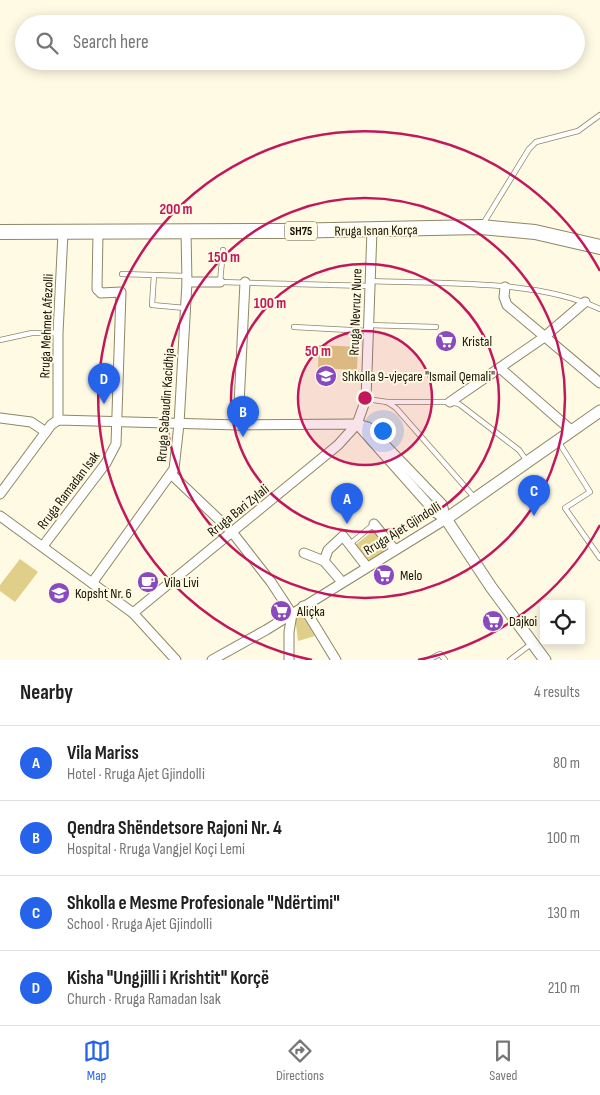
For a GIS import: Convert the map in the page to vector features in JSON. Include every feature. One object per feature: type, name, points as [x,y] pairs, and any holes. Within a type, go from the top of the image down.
[{"type":"main road","name":"Rruga Isnan Korça","points":[[0,232],[98,233],[481,227],[544,233],[600,247]]},
{"type":"street","name":"Rruga Nevruz Nure","points":[[357,424],[366,399],[372,230]]},
{"type":"street","name":"Rruga Sabaudin Kacidhja","points":[[92,583],[172,475],[179,424],[185,308],[186,232]]},
{"type":"street","name":"Rruga Mehmet Afezolli","points":[[58,420],[58,333],[63,233]]},
{"type":"street","name":"Rruga Ramadan Isak","points":[[43,546],[114,452],[118,422],[122,292],[101,293],[97,289],[98,233]]},
{"type":"street","points":[[186,279],[220,282]]},
{"type":"street","points":[[238,425],[245,282]]},
{"type":"street","points":[[505,287],[504,297],[507,305],[600,383]]},
{"type":"street","points":[[450,402],[546,336],[585,302]]},
{"type":"street","points":[[500,368],[572,431]]},
{"type":"street","name":"Rruga Ajet Gjindolli","points":[[217,659],[446,519],[600,411]]},
{"type":"street","points":[[0,418],[31,422],[46,432]]},
{"type":"street","points":[[0,494],[46,432],[58,420],[238,425],[357,424],[436,513],[446,519],[491,587],[545,660]]},
{"type":"street","name":"Rruga Bari Zylali","points":[[133,613],[338,444],[357,424]]},
{"type":"street","points":[[172,475],[232,532],[271,582],[292,614],[289,632],[289,660]]},
{"type":"street","points":[[0,516],[133,613],[176,660]]},
{"type":"street","points":[[374,524],[395,550]]},
{"type":"street","points":[[324,561],[328,550],[343,536],[367,567]]},
{"type":"street","points":[[304,553],[324,561],[342,582]]},
{"type":"street","points":[[303,606],[336,660]]},
{"type":"lane","points":[[481,227],[529,149],[536,142],[578,131],[600,115]]},
{"type":"lane","points":[[223,250],[220,282],[370,283],[505,287],[530,289],[585,302],[600,309]]},
{"type":"lane","points":[[122,274],[186,279]]},
{"type":"lane","points":[[154,275],[152,305],[185,308]]},
{"type":"lane","points":[[294,327],[436,327]]},
{"type":"lane","points":[[0,340],[32,332],[58,333]]},
{"type":"lane","points":[[366,399],[387,402],[450,402],[465,407],[519,450],[527,461]]},
{"type":"lane","points":[[387,402],[396,408],[475,498]]},
{"type":"lane","points":[[557,440],[590,492],[565,508],[600,558]]},
{"type":"lane","points":[[350,544],[374,524]]},
{"type":"lane","points":[[510,660],[532,643]]},
{"type":"lane","points":[[428,660],[440,654],[445,660]]},
{"type":"shaded area","points":[[319,345],[358,347],[357,370],[318,368]]},
{"type":"shaded area","points":[[374,530],[389,549],[367,563],[354,546]]},
{"type":"shaded area","points":[[20,559],[38,572],[15,602],[0,591],[0,585]]},
{"type":"shaded area","points":[[302,614],[315,636],[298,641],[295,617]]},
{"type":"place","name":"Kristal","points":[[446,341]]},
{"type":"place","name":"Shkolla 9-vjeçare \"Ismail Qemali\"","points":[[326,376]]},
{"type":"place","name":"Kisha \"Ungjilli i Krishtit\" Korçë","points":[[104,404]]},
{"type":"place","name":"Qendra Shëndetsore Rajoni Nr. 4","points":[[243,437]]},
{"type":"place","name":"Shkolla e Mesme Profesionale \"Ndërtimi\"","points":[[534,516]]},
{"type":"place","name":"Vila Mariss","points":[[347,524]]},
{"type":"place","name":"Melo","points":[[384,575]]},
{"type":"place","name":"Vila Livi","points":[[148,582]]},
{"type":"place","name":"Kopsht Nr. 6","points":[[59,593]]},
{"type":"place","name":"Aliçka","points":[[281,611]]},
{"type":"place","name":"Dajkoi","points":[[493,621]]}]
